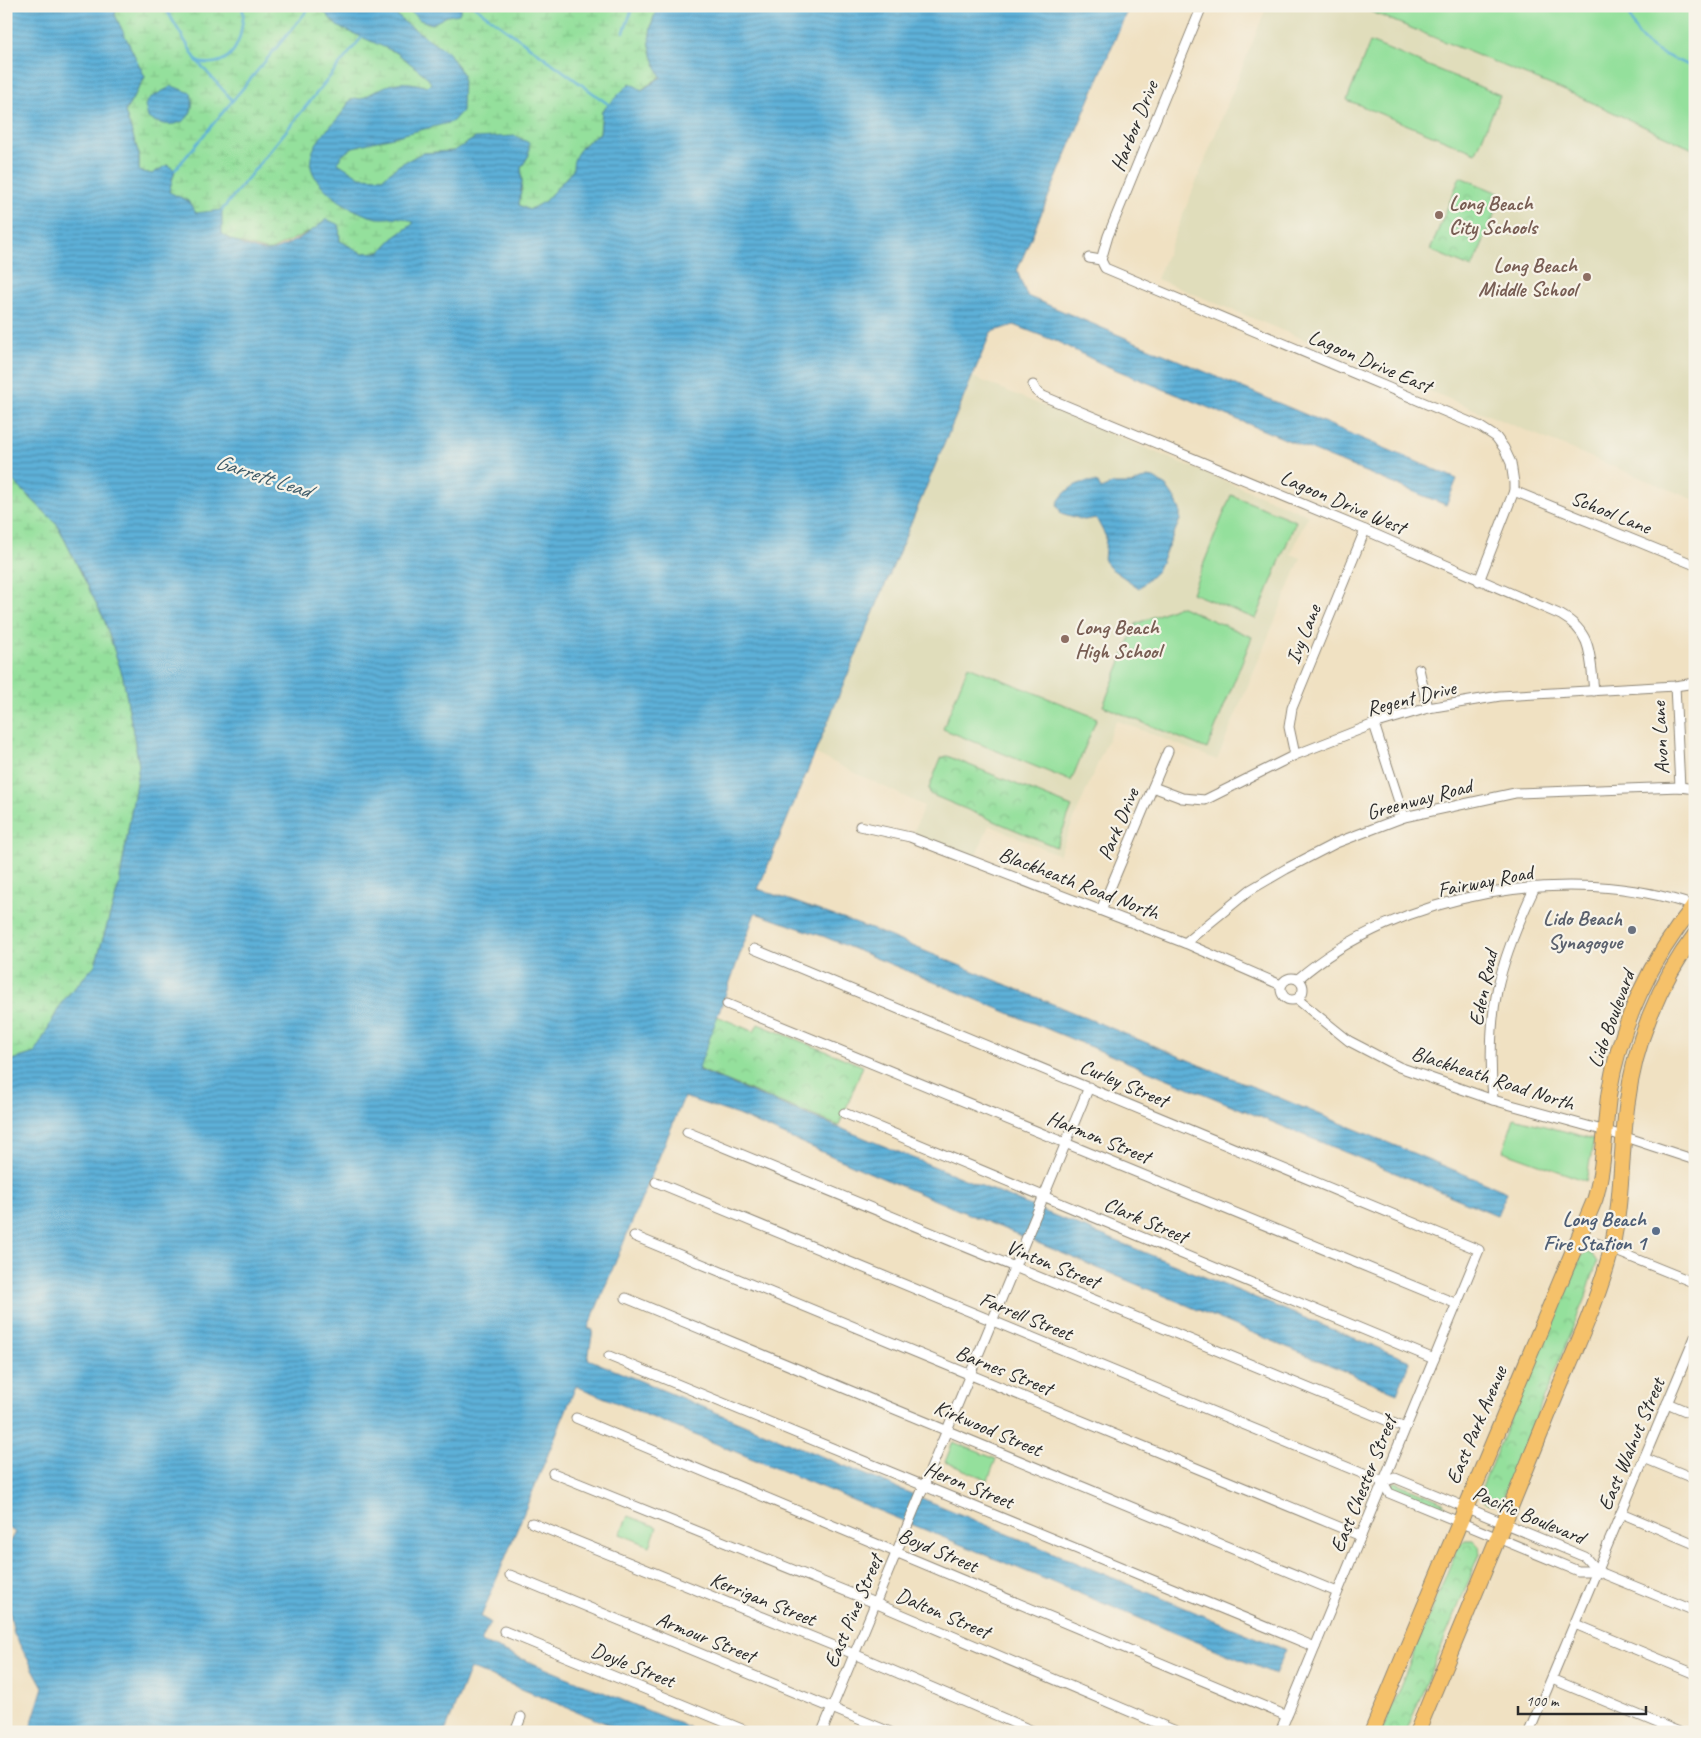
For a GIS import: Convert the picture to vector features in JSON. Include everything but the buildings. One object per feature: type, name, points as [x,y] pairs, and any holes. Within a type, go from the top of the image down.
[{"type":"highway","name":"Lido Boulevard","points":[[1604,1130],[1612,1076],[1633,1009],[1652,968],[1694,905]]},
{"type":"highway","name":"Lido Boulevard","points":[[1624,1136],[1630,1081],[1643,1034],[1664,985],[1695,935]]},
{"type":"highway","name":"East Park Avenue","points":[[1372,1732],[1598,1187],[1604,1130]]},
{"type":"highway","points":[[1417,1732],[1498,1539],[1604,1274],[1611,1248],[1619,1198],[1624,1136]]},
{"type":"street","name":"Harbor Drive","points":[[1101,260],[1108,236],[1202,6]]},
{"type":"street","name":"Lagoon Drive East","points":[[1089,258],[1101,260],[1105,268],[1488,431],[1500,443],[1508,456],[1514,475],[1514,491],[1479,581]]},
{"type":"street","name":"Lagoon Drive West","points":[[1033,385],[1036,391],[1043,396],[1366,530],[1479,581],[1561,615],[1577,626],[1589,646],[1594,691]]},
{"type":"street","name":"School Lane","points":[[1514,491],[1695,565]]},
{"type":"street","name":"Ivy Lane","points":[[1295,755],[1289,727],[1292,708],[1366,530]]},
{"type":"street","points":[[1419,669],[1428,708]]},
{"type":"street","name":"Regent Drive","points":[[1153,786],[1182,798],[1205,800],[1295,755],[1374,724],[1428,708],[1500,696],[1674,686],[1695,683]]},
{"type":"street","name":"Avon Lane","points":[[1674,686],[1680,787]]},
{"type":"street","points":[[1374,724],[1404,817]]},
{"type":"street","name":"Park Drive","points":[[1101,910],[1168,751]]},
{"type":"street","name":"Greenway Road","points":[[1185,943],[1250,890],[1286,869],[1336,843],[1404,817],[1515,793],[1695,788]]},
{"type":"street","name":"Blackheath Road North","points":[[860,826],[910,837],[1185,943],[1282,985]]},
{"type":"street","name":"Fairway Road","points":[[1282,985],[1288,978],[1298,979],[1346,944],[1401,919],[1467,898],[1535,887],[1580,885],[1623,888],[1665,896],[1694,905]]},
{"type":"street","name":"Eden Road","points":[[1493,1100],[1490,1044],[1495,994],[1506,953],[1535,887]]},
{"type":"street","name":"Curley Street","points":[[754,949],[1479,1250]]},
{"type":"street","points":[[1282,985],[1283,996],[1290,1000],[1297,999],[1304,991],[1303,984],[1298,979]]},
{"type":"street","name":"Blackheath Road North","points":[[1297,999],[1357,1045],[1399,1067],[1493,1100],[1604,1130],[1695,1160]]},
{"type":"street","name":"Harmon Street","points":[[727,1004],[1457,1304]]},
{"type":"street","name":"East Pine Street","points":[[822,1732],[1089,1087]]},
{"type":"street","name":"Clark Street","points":[[844,1113],[1042,1201],[1434,1359]]},
{"type":"street","name":"Vinton Street","points":[[686,1132],[1405,1428]]},
{"type":"street","name":"Farrell Street","points":[[656,1182],[1383,1482]]},
{"type":"street","name":"Barnes Street","points":[[634,1236],[1361,1536]]},
{"type":"street","points":[[1579,1236],[1695,1283]]},
{"type":"street","name":"East Chester Street","points":[[1280,1732],[1479,1250]]},
{"type":"street","name":"Kirkwood Street","points":[[626,1298],[1338,1592]]},
{"type":"street","name":"East Walnut Street","points":[[1530,1732],[1667,1403],[1692,1352],[1695,1337]]},
{"type":"street","name":"Heron Street","points":[[609,1356],[922,1489],[1315,1647]]},
{"type":"street","points":[[1667,1403],[1695,1415]]},
{"type":"street","name":"Boyd Street","points":[[576,1418],[1287,1716]]},
{"type":"street","points":[[1644,1458],[1695,1479]]},
{"type":"street","name":"Dalton Street","points":[[554,1473],[875,1603],[1178,1732]]},
{"type":"street","name":"Pacific Boulevard","points":[[1597,1571],[1585,1557],[1465,1506],[1395,1478],[1383,1482],[1389,1493],[1458,1523],[1578,1571],[1597,1571],[1695,1611]]},
{"type":"street","points":[[1621,1513],[1695,1544]]},
{"type":"street","name":"Kerrigan Street","points":[[532,1523],[854,1654],[1036,1732]]},
{"type":"street","name":"Armour Street","points":[[510,1575],[890,1732]]},
{"type":"street","points":[[1574,1624],[1695,1674]]},
{"type":"street","name":"Doyle Street","points":[[504,1631],[748,1732]]},
{"type":"street","points":[[1552,1679],[1679,1732]]},
{"type":"street","points":[[515,1732],[521,1717]]},
{"type":"shaded area","name":"Long Beach City Schools","points":[[1267,6],[1357,6],[1580,97],[1695,150],[1695,500],[1157,279]]},
{"type":"shaded area","name":"Long Beach High School","points":[[973,377],[1308,515],[1291,554],[1301,558],[1217,760],[1116,720],[1059,855],[989,825],[974,860],[912,836],[924,806],[814,753]]},
{"type":"green space","points":[[117,6],[658,6],[651,26],[650,42],[653,57],[661,76],[641,90],[630,83],[602,111],[600,133],[583,145],[573,170],[545,201],[529,210],[519,205],[522,182],[521,168],[529,155],[475,138],[454,151],[422,153],[415,223],[392,239],[380,252],[362,253],[340,241],[339,225],[321,226],[269,251],[235,242],[221,234],[196,213],[188,201],[168,192],[175,170],[167,165],[152,174],[139,171],[139,154],[125,112],[145,77],[114,15]]},
{"type":"green space","points":[[1357,6],[1695,6],[1695,150],[1580,97]]},
{"type":"green space","points":[[1370,42],[1500,95],[1476,153],[1347,100]]},
{"type":"green space","points":[[1460,177],[1503,195],[1472,268],[1430,250]]},
{"type":"green space","points":[[6,474],[57,524],[104,619],[123,677],[139,765],[119,885],[95,965],[62,1002],[35,1053],[6,1062]]},
{"type":"green space","points":[[1231,495],[1296,521],[1256,619],[1192,593]]},
{"type":"green space","points":[[1179,606],[1252,637],[1207,749],[1103,706],[1136,624]]},
{"type":"green space","points":[[968,666],[1097,718],[1071,781],[943,729]]},
{"type":"green space","points":[[947,756],[1072,807],[1056,847],[930,794],[929,788],[941,758]]},
{"type":"green space","points":[[717,1016],[754,1032],[758,1024],[863,1066],[839,1126],[698,1069]]},
{"type":"green space","points":[[1514,1118],[1594,1139],[1586,1181],[1503,1151]]},
{"type":"green space","points":[[1586,1253],[1591,1253],[1597,1262],[1588,1290],[1502,1501],[1494,1505],[1487,1504],[1481,1499],[1480,1492],[1566,1284],[1579,1257]]},
{"type":"green space","points":[[953,1442],[996,1459],[988,1480],[945,1462]]},
{"type":"green space","points":[[1395,1482],[1443,1502],[1446,1508],[1440,1512],[1389,1489],[1392,1483]]},
{"type":"green space","points":[[628,1516],[657,1527],[650,1546],[620,1534]]},
{"type":"green space","points":[[1465,1540],[1473,1540],[1479,1546],[1480,1554],[1406,1732],[1381,1732],[1458,1546]]},
{"type":"water","name":"Garrett Lead","points":[[6,6],[117,6],[115,15],[145,77],[125,112],[139,154],[139,171],[152,174],[167,165],[175,170],[169,192],[188,201],[196,213],[222,210],[222,234],[244,246],[269,251],[299,238],[316,228],[326,219],[339,225],[340,241],[362,253],[380,252],[392,239],[414,223],[401,218],[368,216],[345,205],[323,188],[316,178],[311,168],[313,150],[322,135],[340,116],[349,101],[355,98],[361,99],[392,84],[408,83],[427,87],[431,83],[426,76],[397,53],[337,26],[319,6],[388,6],[404,22],[449,53],[463,75],[462,111],[452,122],[353,147],[341,156],[338,163],[360,177],[383,178],[399,165],[422,153],[454,151],[475,138],[516,136],[529,143],[529,155],[521,168],[522,182],[519,205],[529,210],[545,201],[573,170],[575,158],[581,148],[600,133],[602,111],[630,83],[642,90],[661,77],[653,58],[650,42],[651,26],[658,6],[1129,6],[1017,271],[1027,296],[1457,479],[1446,505],[1102,364],[1058,342],[1014,325],[991,332],[758,889],[874,930],[1507,1192],[1497,1215],[825,937],[755,913],[698,1070],[1410,1361],[1397,1393],[875,1175],[738,1115],[684,1097],[588,1328],[593,1330],[588,1359],[1286,1650],[1275,1674],[576,1386],[481,1617],[490,1622],[481,1642],[700,1732],[627,1732],[470,1668],[445,1732],[29,1732],[43,1687],[14,1634],[6,1594],[6,1548],[15,1532],[6,1527],[6,1062],[35,1053],[62,1002],[95,965],[119,885],[139,765],[123,677],[104,619],[57,524],[6,474]]},
{"type":"water","points":[[411,6],[462,6],[459,14],[447,16],[432,24],[420,20],[411,12]]},
{"type":"water","points":[[172,86],[191,93],[191,112],[187,118],[174,124],[166,124],[148,118],[145,105],[150,98]]},
{"type":"water","points":[[1148,477],[1154,478],[1166,486],[1180,510],[1180,520],[1157,571],[1139,588],[1110,568],[1104,561],[1106,537],[1096,518],[1084,520],[1061,513],[1057,504],[1069,489],[1080,483],[1098,483],[1101,489],[1112,484],[1131,484]]},
{"type":"waterway","points":[[164,6],[197,61],[232,100]]},
{"type":"waterway","points":[[198,62],[208,63],[223,60],[234,50],[238,43],[243,20],[241,6]]},
{"type":"waterway","points":[[175,170],[311,6]]},
{"type":"waterway","points":[[474,6],[608,104]]},
{"type":"waterway","points":[[624,32],[633,6]]},
{"type":"waterway","points":[[1627,6],[1636,32],[1643,40],[1660,53],[1695,68]]},
{"type":"waterway","points":[[222,210],[362,37]]},
{"type":"place","name":"Long Beach City Schools","points":[[1439,215]]},
{"type":"place","name":"Long Beach Middle School","points":[[1587,277]]},
{"type":"place","name":"Long Beach High School","points":[[1065,639]]},
{"type":"place","name":"Lido Beach Synagogue","points":[[1632,930]]},
{"type":"place","name":"Long Beach Fire Station 1","points":[[1656,1231]]}]
